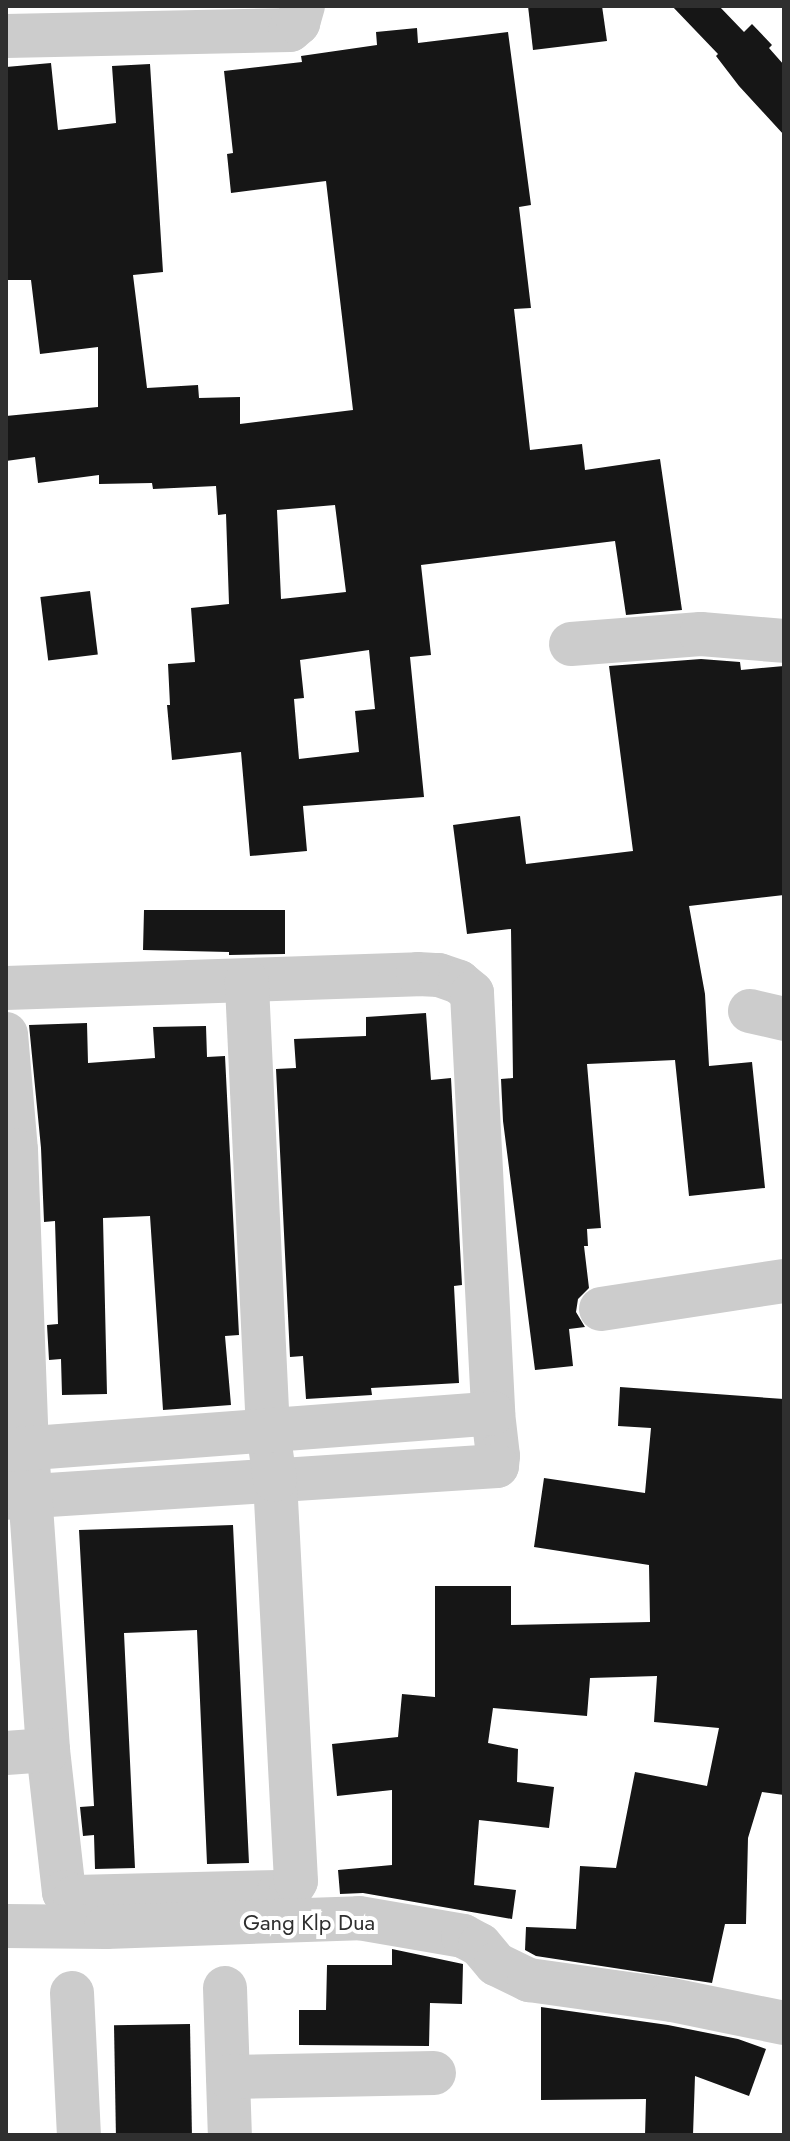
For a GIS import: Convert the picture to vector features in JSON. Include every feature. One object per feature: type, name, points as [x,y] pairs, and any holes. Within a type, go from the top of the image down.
[{"type":"street","points":[[6,36],[290,30],[298,23],[303,6]]},
{"type":"street","points":[[571,644],[701,634],[784,641]]},
{"type":"street","points":[[6,988],[439,975],[459,982],[472,993],[497,1466],[18,1497]]},
{"type":"street","points":[[6,1034],[16,1150],[16,1449],[27,1751],[64,1892],[75,1897],[291,1889],[296,1881],[275,1480],[268,1431],[247,981]]},
{"type":"street","points":[[601,1309],[784,1281]]},
{"type":"street","points":[[16,1449],[493,1413]]},
{"type":"street","name":"Gang Klp Dua","points":[[6,1926],[106,1927],[359,1918],[463,1936],[480,1945],[496,1964],[529,1980],[672,2000],[784,2023]]},
{"type":"street","points":[[225,1988],[230,2135]]},
{"type":"street","points":[[72,1993],[79,2135]]},
{"type":"street","points":[[228,2077],[434,2073]]},
{"type":"building","points":[[528,6],[602,6],[607,41],[533,50]]},
{"type":"building","points":[[672,6],[719,6],[744,32],[752,24],[772,45],[769,48],[784,65],[784,135],[739,86],[716,56],[718,54]]},
{"type":"building","points":[[417,28],[418,43],[508,32],[531,205],[519,207],[531,308],[514,309],[530,450],[582,444],[585,470],[660,459],[682,610],[626,615],[615,541],[421,565],[431,655],[410,657],[424,797],[303,806],[307,851],[250,856],[241,752],[172,760],[167,705],[170,705],[168,664],[195,662],[191,608],[229,604],[226,514],[218,515],[216,486],[153,489],[152,483],[99,484],[99,475],[38,483],[35,457],[6,461],[6,416],[98,407],[98,347],[40,354],[31,280],[6,280],[6,67],[51,63],[58,130],[116,123],[112,66],[150,64],[163,272],[133,275],[147,388],[198,385],[199,398],[240,397],[240,424],[353,410],[326,181],[231,193],[227,154],[233,153],[224,71],[302,62],[301,56],[377,45],[376,32]],"holes":[[[335,505],[346,592],[281,599],[277,510]],[[369,650],[375,709],[355,711],[359,752],[299,759],[294,699],[304,698],[300,660]]]},
{"type":"building","points":[[90,591],[98,655],[48,661],[40,597]]},
{"type":"building","points":[[701,659],[740,662],[741,670],[784,666],[784,895],[689,906],[705,994],[709,1066],[752,1062],[765,1188],[689,1196],[675,1060],[587,1064],[601,1228],[587,1229],[588,1246],[584,1246],[589,1288],[578,1299],[576,1312],[585,1327],[569,1329],[573,1366],[535,1370],[503,1121],[501,1079],[513,1078],[511,929],[467,934],[453,825],[520,816],[526,864],[633,851],[609,666]]},
{"type":"building","points":[[144,910],[285,910],[285,954],[229,955],[229,952],[143,950]]},
{"type":"building","points":[[426,1013],[431,1080],[451,1078],[462,1285],[454,1286],[459,1383],[371,1388],[372,1395],[306,1399],[303,1356],[290,1357],[276,1069],[296,1068],[294,1039],[366,1036],[366,1017]]},
{"type":"building","points":[[87,1023],[88,1063],[155,1058],[153,1027],[206,1026],[207,1057],[225,1056],[239,1335],[225,1336],[231,1405],[163,1410],[150,1216],[103,1218],[107,1394],[62,1395],[61,1359],[49,1360],[47,1325],[58,1324],[55,1221],[44,1222],[41,1148],[29,1025]]},
{"type":"building","points":[[620,1387],[784,1399],[784,1795],[762,1792],[748,1838],[746,1924],[725,1924],[712,1983],[536,1956],[525,1950],[526,1927],[576,1929],[580,1866],[616,1868],[635,1772],[707,1786],[719,1728],[654,1722],[657,1676],[590,1678],[587,1716],[493,1708],[488,1743],[518,1749],[517,1782],[554,1787],[549,1828],[479,1820],[474,1885],[516,1890],[512,1919],[363,1893],[340,1894],[338,1870],[392,1865],[392,1790],[337,1796],[332,1744],[398,1737],[402,1694],[435,1697],[435,1586],[511,1586],[511,1625],[650,1622],[649,1565],[534,1547],[544,1478],[645,1493],[651,1428],[618,1426]]},
{"type":"building","points":[[233,1525],[249,1863],[207,1864],[197,1630],[124,1633],[135,1868],[95,1869],[94,1835],[83,1836],[80,1807],[94,1806],[79,1530]]},
{"type":"building","points":[[392,1949],[463,1964],[462,2004],[430,2003],[429,2046],[299,2045],[299,2010],[326,2010],[327,1965],[392,1965]]},
{"type":"building","points":[[541,2007],[668,2025],[738,2039],[766,2049],[749,2096],[695,2076],[693,2135],[645,2135],[646,2099],[541,2100]]},
{"type":"building","points":[[190,2024],[192,2135],[116,2135],[114,2025]]}]
